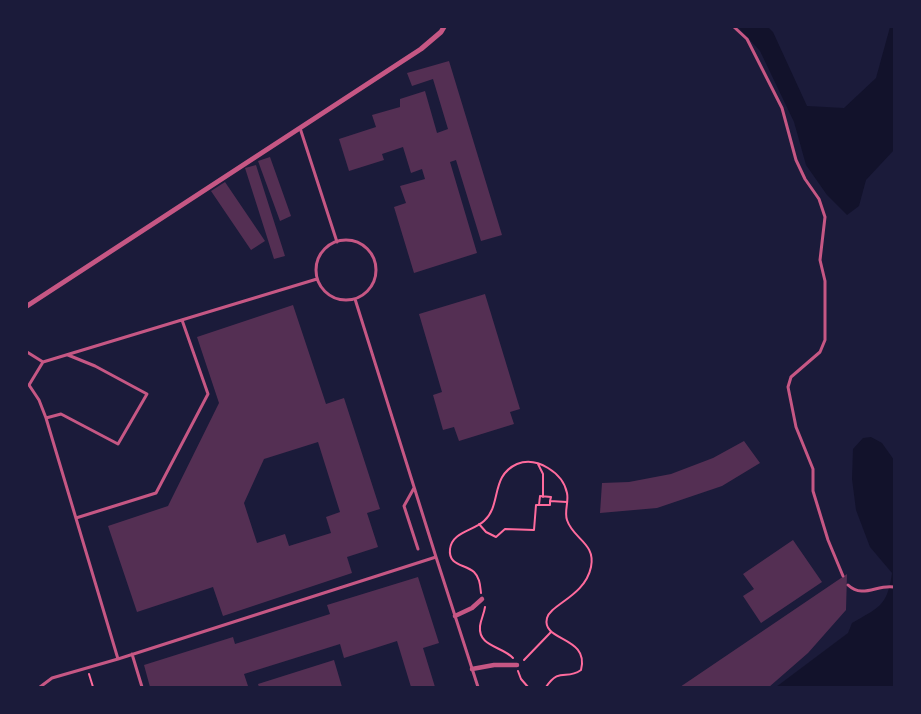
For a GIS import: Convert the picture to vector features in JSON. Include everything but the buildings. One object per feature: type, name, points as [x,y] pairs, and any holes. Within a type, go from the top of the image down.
[{"type":"street","points":[[27,306],[421,49],[444,27]]},
{"type":"street","points":[[455,616],[472,608],[482,598]]},
{"type":"street","points":[[472,669],[494,664],[517,665]]},
{"type":"lane","points":[[734,27],[747,39],[778,98],[796,160],[805,179],[819,199],[825,217],[820,260],[825,281],[825,340],[820,352],[791,377],[788,387],[796,427],[813,469],[813,491],[828,540],[843,576]]},
{"type":"lane","points":[[300,128],[338,242]]},
{"type":"lane","points":[[348,240],[367,248],[376,267],[371,287],[355,299],[345,300],[328,294],[317,279],[318,261],[329,246],[338,242],[348,240]]},
{"type":"lane","points":[[118,658],[46,418],[39,400],[28,385],[43,362],[317,279]]},
{"type":"lane","points":[[355,299],[478,687]]},
{"type":"lane","points":[[76,518],[156,492],[161,483],[208,394],[182,320]]},
{"type":"lane","points":[[27,352],[43,362]]},
{"type":"lane","points":[[46,418],[60,414],[118,444],[147,394],[67,354]]},
{"type":"lane","points":[[414,488],[404,506],[418,549]]},
{"type":"lane","points":[[40,687],[52,678],[436,557]]},
{"type":"lane","points":[[848,585],[855,591],[861,592],[888,586],[894,587]]},
{"type":"lane","points":[[132,654],[142,687]]},
{"type":"path","points":[[528,687],[521,679],[517,665],[509,653],[492,647],[481,634],[480,623],[484,612],[480,580],[473,571],[455,563],[449,549],[453,540],[479,524],[492,510],[501,478],[519,463],[538,463],[553,471],[560,480],[567,491],[565,514],[567,521],[588,546],[591,565],[583,586],[551,613],[547,624],[552,632],[578,647],[583,664],[581,670],[553,677],[546,687]]},
{"type":"path","points":[[479,524],[486,532],[496,537],[505,529],[534,530],[536,505],[539,505],[540,496],[543,496],[543,474],[538,463]]},
{"type":"path","points":[[539,505],[550,506],[550,497],[543,496]]},
{"type":"path","points":[[550,501],[567,502]]},
{"type":"path","points":[[530,655],[552,632]]},
{"type":"path","points":[[87,668],[93,687]]},
{"type":"shaded area","points":[[738,27],[768,27],[773,32],[807,106],[844,108],[876,78],[890,27],[894,27],[894,150],[866,180],[859,206],[847,215],[827,195],[806,165],[794,122],[760,51]]},
{"type":"shaded area","points":[[871,437],[882,443],[894,460],[894,687],[776,687],[848,633],[852,623],[880,605],[887,593],[892,573],[870,547],[856,510],[852,479],[853,449],[863,438]]}]
